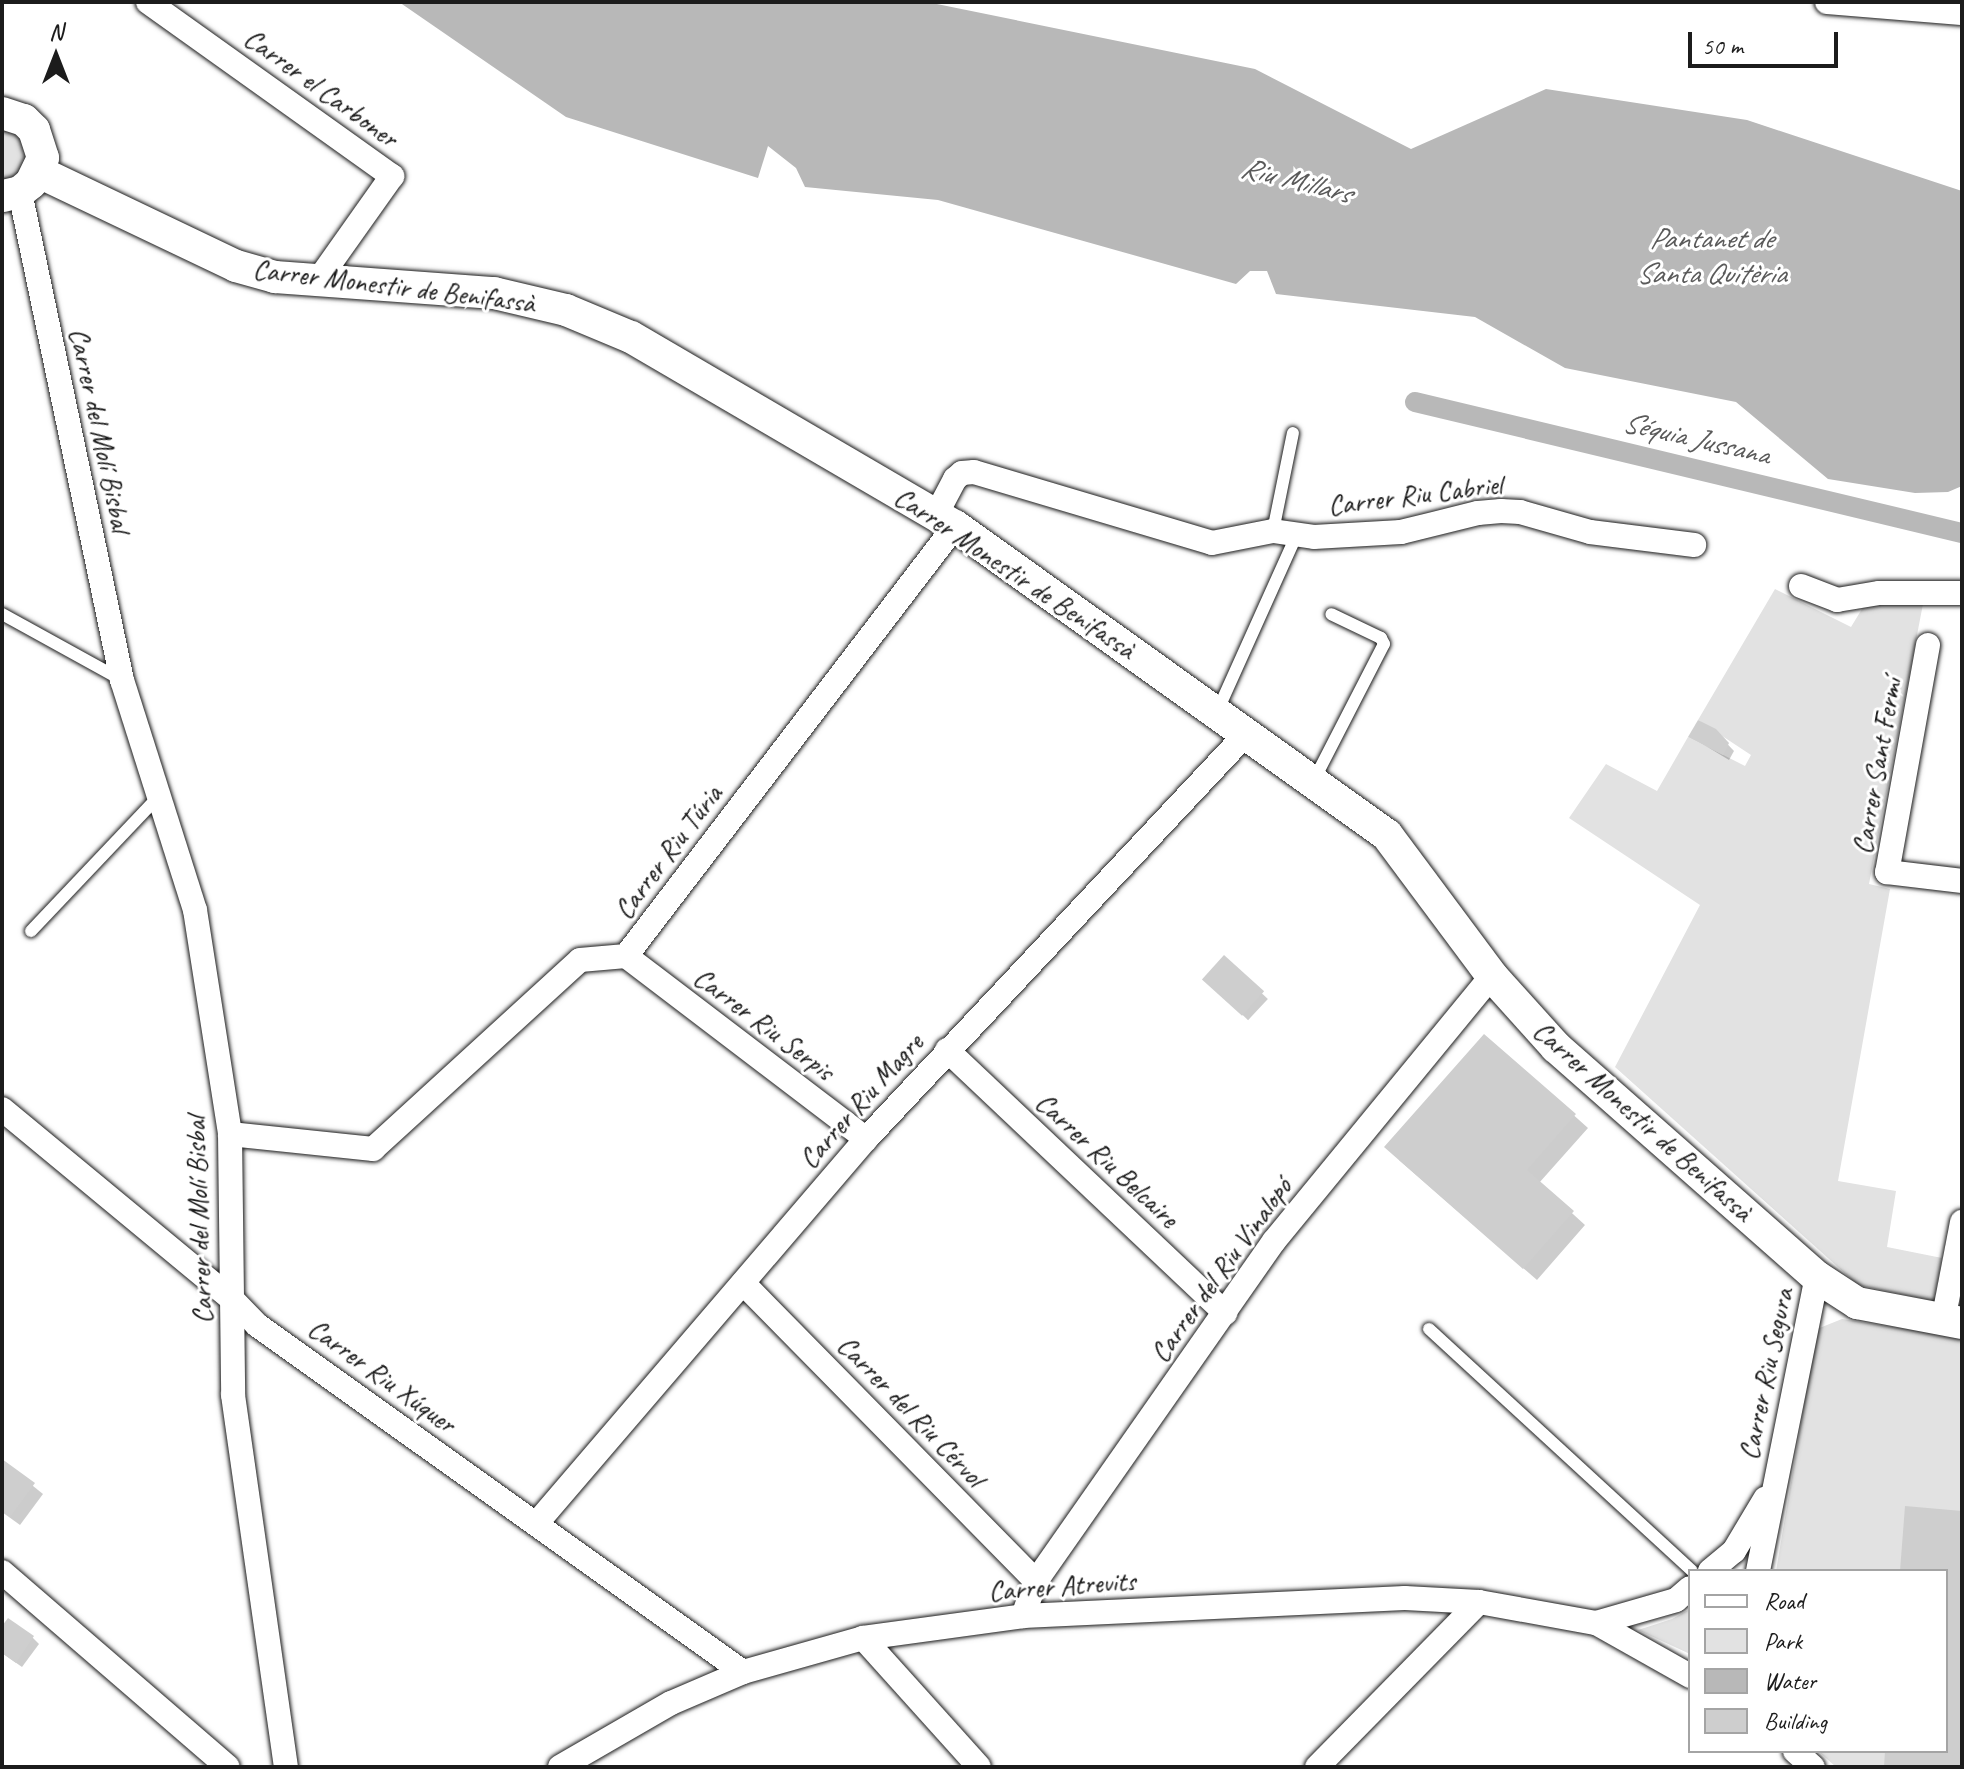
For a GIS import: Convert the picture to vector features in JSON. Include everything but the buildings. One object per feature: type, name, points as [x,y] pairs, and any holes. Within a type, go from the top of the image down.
[{"type":"street","name":"Carrer el Carboner","points":[[148,2],[392,176],[317,282]]},
{"type":"street","points":[[1827,2],[1962,13]]},
{"type":"street","points":[[2,113],[24,120],[41,143],[20,186]]},
{"type":"street","name":"Carrer Monestir de Benifassà","points":[[20,186],[236,266],[275,277],[494,293],[566,310],[631,337],[946,520],[1387,835],[1492,976],[1556,1047],[1817,1277],[1857,1303],[1952,1322]]},
{"type":"street","name":"Carrer del Molí Bisbal","points":[[20,186],[122,680],[195,910],[230,1134],[233,1395],[286,1767]]},
{"type":"street","name":"Carrer Riu Cabriel","points":[[946,520],[955,479],[962,473],[974,472],[1199,541],[1224,542],[1284,533],[1401,532],[1478,513],[1501,511],[1520,512],[1590,532],[1694,545]]},
{"type":"street","name":"Carrer Riu Túria","points":[[230,1134],[373,1149],[580,960],[626,956],[946,520]]},
{"type":"street","points":[[1801,586],[1837,600],[1879,593],[1962,593]]},
{"type":"street","name":"Carrer Sant Fermí","points":[[1928,645],[1887,872],[1962,881]]},
{"type":"street","name":"Carrer Riu Magre","points":[[536,1524],[866,1139],[1247,733]]},
{"type":"street","name":"Carrer Riu Serpis","points":[[626,956],[866,1139]]},
{"type":"street","name":"Carrer del Riu Vinalopó","points":[[1023,1616],[1036,1581],[1274,1241],[1492,976]]},
{"type":"street","name":"Carrer Riu Belcaire","points":[[947,1050],[1225,1313]]},
{"type":"street","name":"Carrer Riu Xúquer","points":[[2,1109],[232,1299],[257,1325],[743,1672]]},
{"type":"street","points":[[1952,1322],[1962,1222]]},
{"type":"street","name":"Carrer Riu Segura","points":[[1758,1569],[1817,1277]]},
{"type":"street","name":"Carrer del Riu Cérvol","points":[[743,1283],[1036,1581]]},
{"type":"street","points":[[1712,1569],[1734,1551],[1774,1483]]},
{"type":"street","points":[[1734,1551],[1757,1569]]},
{"type":"street","points":[[2,1572],[228,1767]]},
{"type":"street","points":[[1596,1623],[1676,1600],[1688,1590]]},
{"type":"street","name":"Carrer Atrevits","points":[[560,1767],[671,1703],[743,1672],[863,1638],[1023,1616],[1405,1598],[1479,1602],[1596,1623]]},
{"type":"street","points":[[1317,1767],[1479,1602]]},
{"type":"street","points":[[1596,1623],[1688,1675]]},
{"type":"street","points":[[863,1638],[979,1767]]},
{"type":"street","points":[[1797,1753],[1813,1767]]},
{"type":"lane","points":[[1217,712],[1284,533],[1293,433]]},
{"type":"lane","points":[[2,614],[122,680]]},
{"type":"lane","points":[[1314,780],[1384,644],[1381,638],[1331,614]]},
{"type":"lane","points":[[31,931],[158,797]]},
{"type":"lane","points":[[1429,1329],[1690,1569]]},
{"type":"green space","points":[[2,126],[21,135],[29,152],[18,175],[2,182]]},
{"type":"green space","points":[[1775,589],[1851,627],[1865,604],[1923,604],[1869,884],[1890,889],[1838,1181],[1896,1191],[1887,1247],[1942,1258],[1934,1301],[1858,1285],[1615,1067],[1700,905],[1569,818],[1606,764],[1657,791],[1688,737],[1745,766],[1751,755],[1698,720]]},
{"type":"green space","points":[[1842,1319],[1962,1338],[1962,1767],[1836,1767],[1820,1753],[1948,1753],[1948,1569],[1776,1569],[1817,1329]]},
{"type":"green space","points":[[1688,1610],[1688,1653],[1638,1630]]},
{"type":"water","name":"Pantanet de Santa Quitèria","points":[[399,2],[927,2],[1255,69],[1411,149],[1546,89],[1747,120],[1962,191],[1962,486],[1948,492],[1915,493],[1828,479],[1736,402],[1565,368],[1475,317],[1276,294],[1267,271],[1250,271],[1236,284],[938,200],[805,187],[796,168],[768,146],[758,178],[566,117]]},
{"type":"waterway","name":"Séquia Jussana","points":[[1415,402],[1962,533]]},
{"type":"water label","name":"Riu Millars","points":[[1296,180]]}]
